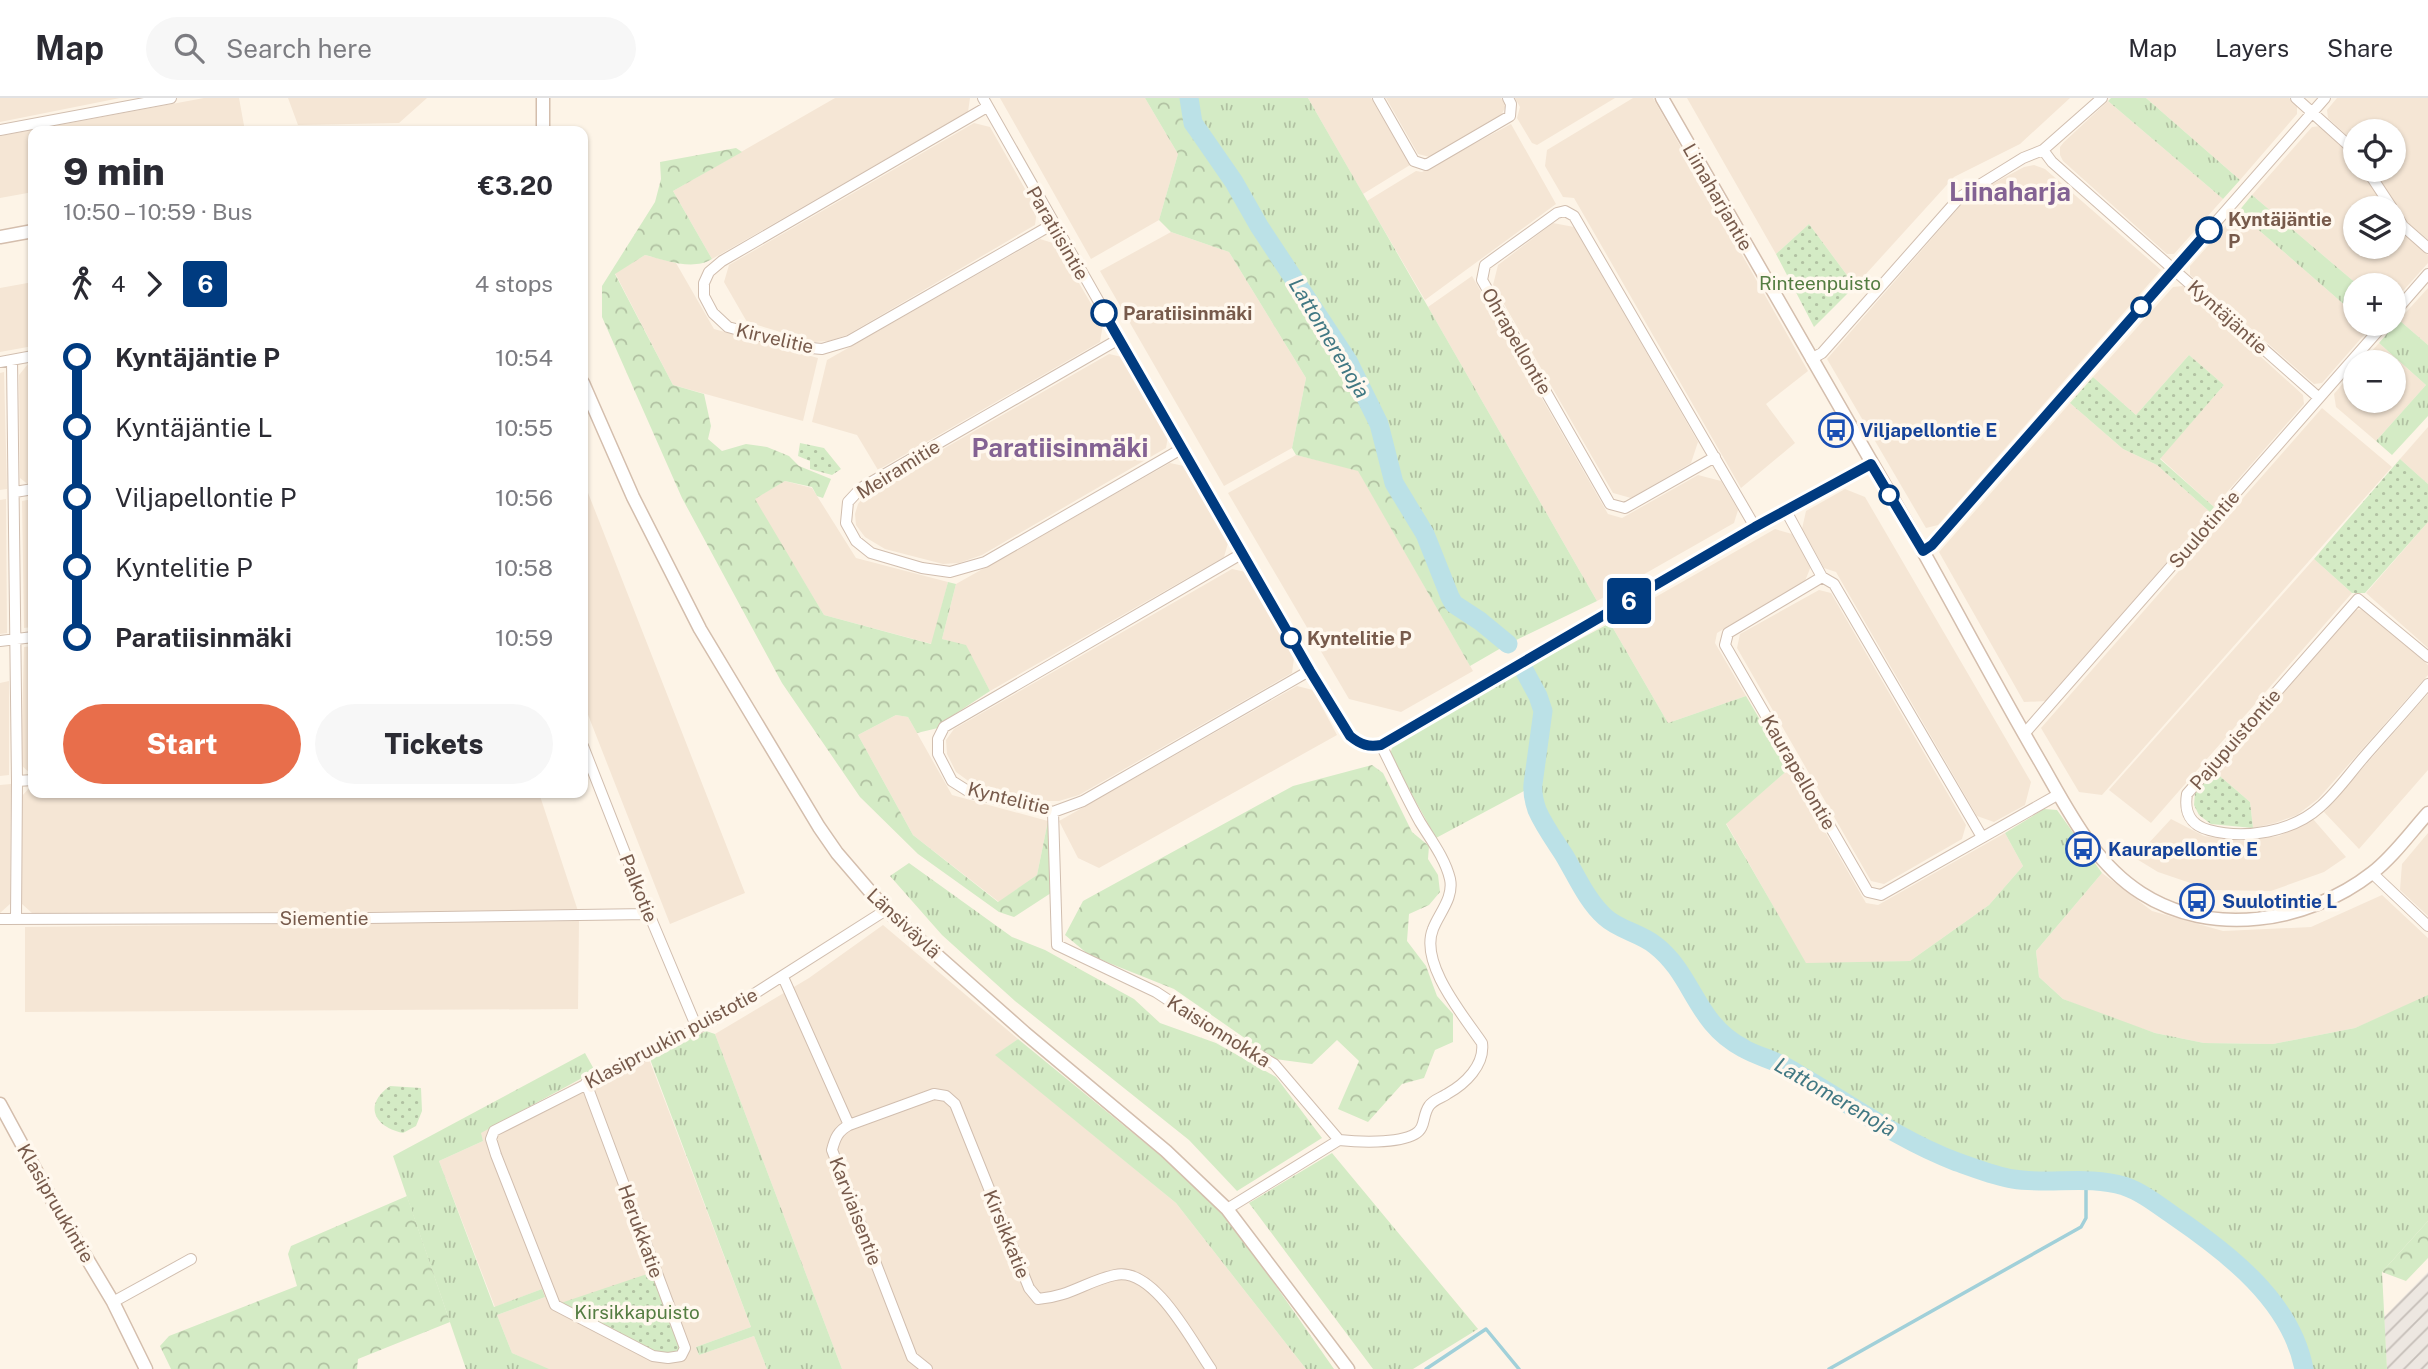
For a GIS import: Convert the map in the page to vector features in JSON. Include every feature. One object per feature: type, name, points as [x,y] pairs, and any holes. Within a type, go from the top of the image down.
[{"type":"main road","points":[[542,98],[543,126]]},
{"type":"main road","name":"Liinaharjantie","points":[[1662,98],[1923,551],[2024,734],[2101,859],[2138,891],[2160,904],[2218,918],[2257,920],[2287,915],[2342,892],[2372,873],[2428,813]]},
{"type":"main road","points":[[0,237],[28,232]]},
{"type":"main road","name":"Länsiväylä","points":[[588,395],[632,497],[700,629],[819,827],[854,874],[886,910],[1166,1151],[1227,1209],[1348,1369]]},
{"type":"main road","name":"Klasipruukintie","points":[[0,1104],[52,1200],[113,1302],[146,1369]]},
{"type":"street","points":[[0,130],[171,98]]},
{"type":"street","points":[[1378,98],[1414,161],[1426,165],[1510,116],[1511,104],[1508,98]]},
{"type":"street","points":[[1811,359],[1822,353],[1960,197],[2023,158],[2043,150],[2102,98]]},
{"type":"street","points":[[2296,98],[2343,140]]},
{"type":"street","points":[[1923,551],[1932,545],[2325,98]]},
{"type":"street","name":"Paratiisintie","points":[[985,103],[1310,671],[1350,736],[1368,747],[1381,745]]},
{"type":"street","name":"Kirvelitie","points":[[985,103],[722,261],[709,272],[704,283],[704,296],[713,313],[728,327],[800,347],[822,349],[849,341],[1053,224]]},
{"type":"street","name":"Kyntäjäntie","points":[[2043,150],[2052,162],[2319,398]]},
{"type":"street","name":"Ohrapellontie","points":[[1715,457],[1625,508],[1610,503],[1482,280],[1485,265],[1557,213],[1565,211],[1573,216],[1715,457],[1755,527]]},
{"type":"street","points":[[2406,229],[2428,248]]},
{"type":"street","points":[[2406,299],[2428,274]]},
{"type":"street","name":"Suulotintie","points":[[2024,734],[2373,336]]},
{"type":"street","name":"Meiramitie","points":[[1119,338],[861,488],[848,502],[846,523],[856,541],[872,553],[922,568],[950,572],[985,562],[1183,448]]},
{"type":"street","points":[[0,362],[28,357]]},
{"type":"street","points":[[12,360],[18,781],[16,919]]},
{"type":"street","points":[[1227,1209],[1339,1140],[1354,1142],[1398,1139],[1417,1134],[1423,1127],[1430,1104],[1459,1085],[1477,1068],[1483,1052],[1482,1043],[1448,991],[1433,965],[1430,954],[1429,941],[1451,891],[1450,879],[1439,851],[1419,820],[1381,745],[1755,527],[1871,464]]},
{"type":"street","points":[[15,492],[28,490]]},
{"type":"street","points":[[1786,511],[1822,577],[1834,584],[1982,837]]},
{"type":"street","name":"Kyntelitie","points":[[1243,554],[944,727],[938,739],[938,754],[953,781],[971,793],[1053,812],[1083,801],[1310,671]]},
{"type":"street","name":"Kaurapellontie","points":[[1822,577],[1728,633],[1725,645],[1868,892],[1881,895],[2059,794]]},
{"type":"street","name":"Pajupuistontie","points":[[2428,657],[2358,599],[2186,794],[2185,807],[2190,820],[2207,830],[2238,835],[2271,831],[2296,822],[2320,807],[2428,684]]},
{"type":"street","points":[[0,641],[28,638]]},
{"type":"street","name":"Palkotie","points":[[588,759],[697,1028]]},
{"type":"street","points":[[18,781],[28,780]]},
{"type":"street","name":"Kaisionnokka","points":[[1053,812],[1056,945],[1156,992],[1274,1065],[1339,1140]]},
{"type":"street","points":[[2372,873],[2428,926]]},
{"type":"street","name":"Klasipruukin puistotie","points":[[491,1139],[494,1131],[697,1028],[783,977],[886,910]]},
{"type":"street","name":"Siementie","points":[[0,919],[649,914]]},
{"type":"street","name":"Karviaisentie","points":[[783,977],[849,1125],[841,1129],[832,1150],[912,1357],[928,1369]]},
{"type":"street","name":"Herukkatie","points":[[491,1139],[555,1305],[653,1356],[681,1356],[685,1348],[586,1083]]},
{"type":"street","name":"Kirsikkatie","points":[[849,1125],[923,1097],[934,1094],[946,1096],[955,1104],[1029,1288],[1038,1299],[1057,1298],[1118,1274],[1141,1278],[1157,1291],[1211,1369]]},
{"type":"street","points":[[113,1302],[191,1259]]},
{"type":"shaded area","points":[[0,98],[120,98],[0,122]]},
{"type":"shaded area","points":[[204,98],[239,98],[244,126],[54,126]]},
{"type":"shaded area","points":[[288,98],[427,98],[399,123],[298,125]]},
{"type":"shaded area","points":[[835,98],[970,98],[968,112],[712,259],[673,191]]},
{"type":"shaded area","points":[[1000,98],[1145,98],[1178,154],[1159,220],[1091,259]]},
{"type":"shaded area","points":[[1308,98],[1371,98],[1410,165],[1363,194]]},
{"type":"shaded area","points":[[1386,98],[1501,98],[1506,106],[1500,117],[1430,157],[1418,154]]},
{"type":"shaded area","points":[[1515,98],[1615,98],[1537,145],[1532,143],[1517,118],[1520,107]]},
{"type":"shaded area","points":[[1633,98],[1653,98],[1808,371],[1766,404],[1795,443],[1741,488],[1574,198],[1563,197],[1545,166],[1547,150]]},
{"type":"shaded area","points":[[1687,98],[2070,98],[2020,144],[1954,177],[1855,286],[1809,224],[1776,254]]},
{"type":"shaded area","points":[[2146,98],[2289,98],[2297,105],[2297,114],[2240,180]]},
{"type":"shaded area","points":[[2337,98],[2428,98],[2428,240],[2406,220],[2406,196],[2390,196],[2382,182],[2406,182],[2406,119],[2343,119],[2343,132],[2328,118],[2327,110]]},
{"type":"shaded area","points":[[2108,101],[2223,199],[2174,254],[2167,254],[2063,161],[2060,155],[2060,147],[2064,142]]},
{"type":"shaded area","points":[[974,123],[990,127],[1037,210],[1035,225],[847,335],[829,341],[814,342],[747,322],[724,282],[729,265]]},
{"type":"shaded area","points":[[1511,124],[1556,204],[1425,300],[1367,201],[1416,171],[1422,172]]},
{"type":"shaded area","points":[[2321,126],[2343,145],[2343,182],[2370,182],[2378,196],[2343,196],[2343,259],[2406,259],[2406,235],[2428,255],[2428,263],[2406,288],[2406,273],[2344,273],[2252,195],[2312,127]]},
{"type":"shaded area","points":[[28,131],[28,193],[0,198],[0,136]]},
{"type":"shaded area","points":[[2034,165],[2045,169],[2161,270],[1938,525],[1926,528],[1827,359],[1968,197],[2024,167]]},
{"type":"shaded area","points":[[2238,212],[2343,304],[2343,336],[2363,336],[2351,350],[2343,350],[2343,359],[2322,383],[2314,384],[2190,275],[2190,266]]},
{"type":"shaded area","points":[[1553,223],[1574,227],[1698,442],[1691,463],[1631,498],[1613,493],[1493,285],[1498,265]]},
{"type":"shaded area","points":[[1171,232],[1229,252],[1306,378],[1292,448],[1224,486],[1100,271]]},
{"type":"shaded area","points":[[1040,239],[1056,244],[1103,324],[1100,342],[878,470],[857,435],[812,422],[827,360]]},
{"type":"shaded area","points":[[645,255],[676,263],[714,329],[818,358],[803,421],[673,385],[615,273]]},
{"type":"shaded area","points":[[1472,276],[1608,514],[1622,518],[1698,475],[1721,481],[1738,510],[1734,523],[1597,601],[1428,307]]},
{"type":"shaded area","points":[[28,283],[28,347],[0,352],[0,288]]},
{"type":"shaded area","points":[[2183,286],[2303,395],[2304,404],[2214,507],[2160,458],[2224,385],[2189,355],[2136,415],[2093,377],[2173,287]]},
{"type":"shaded area","points":[[2428,288],[2428,345],[2406,326],[2406,312]]},
{"type":"shaded area","points":[[2379,343],[2387,350],[2373,350]]},
{"type":"shaded area","points":[[1109,354],[1122,357],[1168,436],[1166,448],[982,555],[959,563],[943,564],[885,549],[865,537],[856,525],[858,504],[868,492]]},
{"type":"shaded area","points":[[28,364],[28,484],[20,478],[19,375]]},
{"type":"shaded area","points":[[2406,367],[2426,385],[2406,407]]},
{"type":"shaded area","points":[[4,372],[7,489],[0,490],[0,373]]},
{"type":"shaded area","points":[[2343,383],[2343,413],[2336,407],[2334,394]]},
{"type":"shaded area","points":[[2070,403],[2123,449],[2157,465],[2210,512],[2047,701],[2024,702],[1939,552]]},
{"type":"shaded area","points":[[2322,408],[2392,467],[2102,795],[2079,792],[2041,728]]},
{"type":"shaded area","points":[[2343,413],[2401,413],[2376,441]]},
{"type":"shaded area","points":[[2428,427],[2428,484],[2400,459]]},
{"type":"shaded area","points":[[1296,455],[1358,470],[1473,671],[1401,712],[1349,699],[1228,493]]},
{"type":"shaded area","points":[[1170,463],[1184,466],[1228,543],[1224,557],[990,691],[966,646],[942,639],[956,584]]},
{"type":"shaded area","points":[[785,481],[812,488],[856,558],[948,582],[932,644],[824,615],[754,499]]},
{"type":"shaded area","points":[[1845,489],[1865,497],[2031,782],[2025,805],[1994,822],[1977,816],[1836,572],[1824,568],[1802,529],[1806,511]]},
{"type":"shaded area","points":[[588,493],[745,893],[670,924],[588,715]]},
{"type":"shaded area","points":[[6,499],[7,633],[0,634],[0,500]]},
{"type":"shaded area","points":[[28,500],[28,628],[24,628],[22,501]]},
{"type":"shaded area","points":[[2428,522],[2428,648],[2366,593]]},
{"type":"shaded area","points":[[1775,529],[1792,534],[1811,566],[1805,581],[1717,633],[1715,643],[1746,696],[1668,723],[1610,623]]},
{"type":"shaded area","points":[[2314,559],[2352,593],[2151,823],[2109,790]]},
{"type":"shaded area","points":[[1232,569],[1246,572],[1294,658],[1292,673],[1079,795],[1059,801],[1044,801],[974,785],[956,772],[947,754],[946,740],[954,729]]},
{"type":"shaded area","points":[[1819,590],[1831,593],[1966,825],[1962,839],[1884,884],[1871,881],[1737,648],[1740,634]]},
{"type":"shaded area","points":[[2365,609],[2428,665],[2428,675],[2318,799],[2297,815],[2253,828],[2250,802],[2214,771],[2354,610]]},
{"type":"shaded area","points":[[24,647],[28,647],[28,771],[21,765]]},
{"type":"shaded area","points":[[9,681],[9,775],[0,776],[0,683]]},
{"type":"shaded area","points":[[1297,686],[1313,690],[1337,735],[1099,868],[1078,858],[1059,821]]},
{"type":"shaded area","points":[[2428,694],[2428,770],[2359,849],[2324,812]]},
{"type":"shaded area","points":[[896,715],[908,717],[952,795],[1048,821],[1037,875],[999,902],[913,835],[858,735]]},
{"type":"shaded area","points":[[1789,769],[1866,903],[1878,905],[2005,833],[2023,866],[1989,905],[1910,961],[1806,964],[1726,823]]},
{"type":"shaded area","points":[[11,784],[10,904],[0,913],[0,785]]},
{"type":"shaded area","points":[[28,789],[28,798],[541,798],[578,911],[32,913],[22,904],[22,796]]},
{"type":"shaded area","points":[[2171,819],[2204,836],[2242,841],[2279,836],[2313,819],[2346,857],[2324,872],[2271,891],[2211,890],[2158,872],[2135,858]]},
{"type":"shaded area","points":[[2428,833],[2428,916],[2400,890],[2402,864]]},
{"type":"shaded area","points":[[2102,873],[2152,911],[2223,931],[2311,927],[2382,895],[2428,938],[2428,997],[2355,1028],[2273,1044],[2204,1043],[2155,1033],[2102,1015],[2063,999],[2039,977],[2036,951]]},
{"type":"shaded area","points":[[579,921],[578,1009],[25,1012],[25,927]]},
{"type":"shaded area","points":[[883,925],[1018,1039],[996,1055],[1176,1203],[1306,1369],[842,1369],[715,1034],[809,978]]},
{"type":"shaded area","points":[[644,1046],[751,1327],[696,1347],[699,1355],[754,1336],[767,1369],[547,1369],[512,1353],[497,1315],[545,1297],[542,1289],[495,1307],[439,1161],[483,1141],[480,1133]]},
{"type":"shaded area","points":[[2428,1272],[2428,1369],[2387,1369],[2384,1317]]},
{"type":"green space","points":[[1145,98],[1189,98],[1193,122],[1348,361],[1379,424],[1394,483],[1425,534],[1454,604],[1508,644],[1470,666],[1358,471],[1296,455],[1292,448],[1306,378],[1229,252],[1171,232],[1159,220],[1178,154]]},
{"type":"green space","points":[[1189,98],[1308,98],[1597,601],[1508,644],[1454,604],[1425,534],[1394,483],[1379,424],[1348,361],[1259,226],[1234,182],[1193,123]]},
{"type":"green space","points":[[2111,98],[2146,98],[2240,180],[2223,199],[2108,101]]},
{"type":"green space","points":[[736,148],[742,152],[673,191],[712,259],[688,264],[645,255],[615,274],[673,385],[704,394],[711,426],[708,439],[722,451],[746,444],[767,447],[789,456],[799,466],[831,479],[823,498],[817,496],[812,487],[785,481],[755,499],[824,615],[931,644],[948,582],[956,584],[942,639],[966,645],[990,691],[938,728],[917,733],[908,717],[896,715],[858,735],[913,835],[998,902],[1037,875],[1048,821],[1050,822],[1051,893],[1014,917],[999,912],[918,854],[860,797],[782,683],[682,498],[602,317],[602,286],[655,202],[661,179],[660,162]]},
{"type":"green space","points":[[2252,195],[2344,273],[2343,304],[2238,212]]},
{"type":"green space","name":"Rinteenpuisto","points":[[1809,224],[1855,286],[1814,327],[1776,254]]},
{"type":"green space","points":[[2406,326],[2428,345],[2428,416],[2392,455],[2376,441],[2401,413],[2406,413],[2406,407],[2426,385],[2406,367],[2406,350],[2387,350],[2379,343],[2385,336],[2406,336]]},
{"type":"green space","points":[[2189,355],[2224,385],[2160,459],[2214,507],[2210,512],[2157,465],[2123,449],[2070,403],[2093,377],[2136,415]]},
{"type":"green space","points":[[800,443],[824,448],[841,469],[832,475],[810,469],[810,461],[798,456]]},
{"type":"green space","points":[[2400,459],[2428,484],[2428,522],[2365,593],[2352,593],[2314,559]]},
{"type":"green space","points":[[1610,623],[1668,723],[1746,696],[1789,769],[1726,824],[1806,963],[1910,961],[1989,905],[2023,866],[2005,833],[2044,809],[2057,810],[2102,873],[2036,951],[2039,977],[2063,999],[2155,1033],[2204,1043],[2273,1044],[2355,1028],[2428,995],[2428,1221],[2382,1272],[2387,1369],[2313,1369],[2294,1320],[2271,1288],[2253,1269],[2206,1231],[2156,1197],[2112,1178],[2019,1174],[1977,1164],[1948,1153],[1863,1109],[1784,1059],[1733,1036],[1719,1024],[1676,957],[1661,945],[1621,923],[1604,909],[1583,881],[1539,802],[1547,714],[1542,696],[1528,667]]},
{"type":"green space","points":[[1517,673],[1533,700],[1537,713],[1524,791],[1436,838],[1390,755],[1393,744]]},
{"type":"green space","points":[[1372,765],[1383,773],[1412,832],[1429,846],[1428,859],[1438,875],[1440,892],[1429,905],[1409,914],[1407,941],[1426,966],[1437,996],[1453,1014],[1453,1042],[1435,1050],[1424,1078],[1402,1084],[1368,1122],[1338,1109],[1359,1061],[1337,1040],[1312,1064],[1275,1059],[1174,989],[1089,955],[1065,935],[1083,901],[1293,786]]},
{"type":"green space","points":[[2214,771],[2250,802],[2253,828],[2211,824],[2199,815],[2194,805],[2195,793]]},
{"type":"green space","points":[[909,863],[1012,937],[1045,950],[1134,999],[1160,1023],[1216,1043],[1276,1077],[1322,1138],[1237,1191],[1189,1140],[1015,1001],[942,935],[890,876]]},
{"type":"green space","points":[[706,1031],[715,1034],[842,1369],[767,1369],[754,1336],[699,1355],[696,1347],[751,1327],[650,1059]]},
{"type":"green space","points":[[1018,1039],[1178,1170],[1216,1206],[1243,1239],[1334,1369],[1306,1369],[1176,1203],[995,1055]]},
{"type":"green space","points":[[585,1053],[595,1071],[481,1133],[483,1141],[439,1161],[494,1307],[542,1289],[545,1297],[497,1315],[512,1353],[549,1369],[466,1369],[393,1156]]},
{"type":"green space","points":[[390,1086],[421,1088],[422,1111],[416,1126],[403,1133],[385,1126],[376,1114],[377,1101]]},
{"type":"green space","points":[[1332,1153],[1478,1329],[1413,1369],[1373,1369],[1249,1203]]},
{"type":"green space","points":[[407,1196],[450,1322],[358,1359],[357,1369],[171,1369],[160,1346],[169,1336],[297,1286],[288,1254],[291,1246]]},
{"type":"green space","points":[[2428,1221],[2428,1258],[2406,1281],[2382,1272]]},
{"type":"green space","name":"Kirsikkapuisto","points":[[656,1271],[685,1348],[681,1356],[663,1358],[555,1305]]},
{"type":"waterway","name":"Lattomerenoja","points":[[1189,98],[1193,123],[1234,182],[1259,226],[1348,361],[1379,424],[1394,483],[1425,534],[1454,604],[1508,644]]},
{"type":"waterway","name":"Lattomerenoja","points":[[1524,670],[1543,711],[1533,787],[1536,807],[1543,822],[1587,896],[1599,911],[1617,925],[1649,941],[1668,957],[1714,1026],[1727,1038],[1748,1051],[1786,1067],[1913,1142],[1957,1162],[2013,1179],[2097,1181],[2124,1186],[2144,1195],[2195,1230],[2254,1281],[2286,1322],[2297,1344],[2304,1369]]},
{"type":"waterway","points":[[1829,1369],[2081,1227],[2086,1218],[2086,1182]]},
{"type":"waterway","points":[[1426,1369],[1486,1329],[1519,1369]]},
{"type":"bus line","name":"6","points":[[1104,313],[1310,671],[1350,736],[1368,747],[1381,745],[1755,527],[1871,464],[1923,551],[1932,545],[2209,230]]},
{"type":"place","name":"Kyntäjäntie P","points":[[2209,230]]},
{"type":"place","name":"Paratiisinmäki","points":[[1104,313]]},
{"type":"place","name":"Viljapellontie E","points":[[1836,430]]},
{"type":"place","name":"Kyntelitie P","points":[[1291,638]]},
{"type":"place","name":"Kaurapellontie E","points":[[2083,849]]},
{"type":"place","name":"Suulotintie L","points":[[2197,901]]},
{"type":"district","name":"Liinaharja","points":[[2010,192]]},
{"type":"district","name":"Paratiisinmäki","points":[[1060,448]]}]
